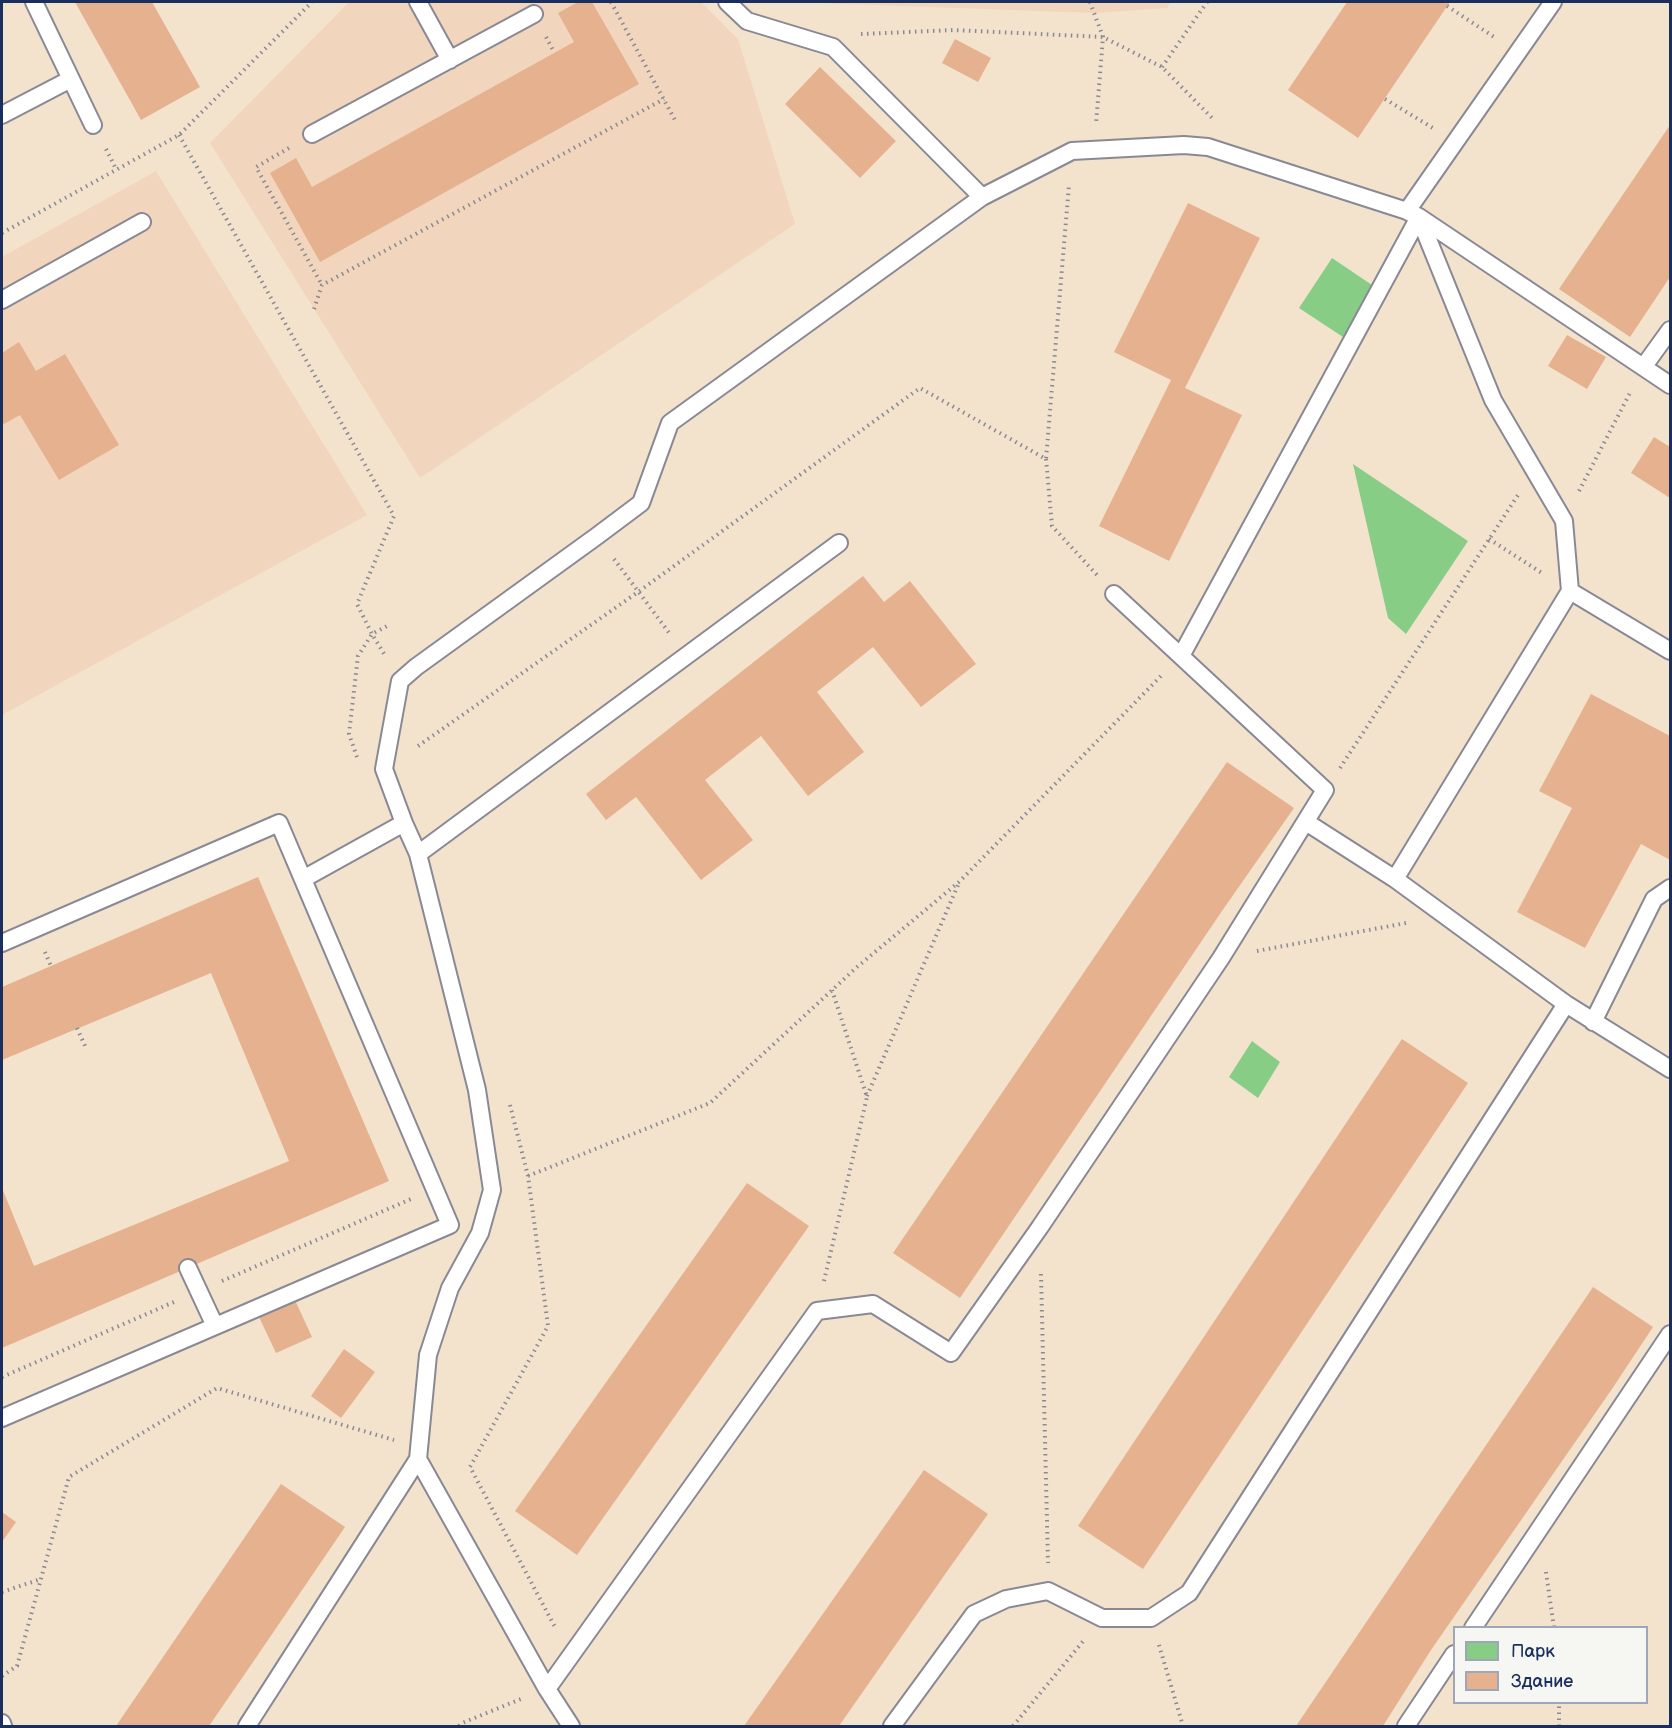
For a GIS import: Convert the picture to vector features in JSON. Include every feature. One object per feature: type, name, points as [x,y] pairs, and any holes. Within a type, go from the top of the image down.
[{"type":"lane","points":[[34,2],[93,125]]},
{"type":"lane","points":[[418,2],[450,60]]},
{"type":"lane","points":[[727,2],[747,21],[833,47],[982,197]]},
{"type":"lane","points":[[1180,656],[1413,214],[1455,142],[1553,2]]},
{"type":"lane","points":[[312,134],[534,14]]},
{"type":"lane","points":[[2,115],[71,79]]},
{"type":"lane","points":[[247,1726],[419,1454],[428,1355],[450,1288],[480,1233],[492,1190],[477,1090],[418,854],[384,769],[400,681],[641,503],[670,423],[982,197],[1072,151],[1184,146],[1208,147],[1413,214],[1671,385]]},
{"type":"lane","points":[[1395,879],[1570,591],[1564,521],[1493,400],[1413,214]]},
{"type":"lane","points":[[2,300],[142,222]]},
{"type":"lane","points":[[1644,366],[1671,330]]},
{"type":"lane","points":[[418,854],[839,543]]},
{"type":"lane","points":[[1570,591],[1671,651]]},
{"type":"lane","points":[[547,1689],[817,1311],[873,1304],[951,1353],[1221,958],[1325,790],[1114,594]]},
{"type":"lane","points":[[1306,822],[1395,879],[1566,1004],[1671,1070]]},
{"type":"lane","points":[[2,943],[279,823],[450,1224],[2,1418]]},
{"type":"lane","points":[[303,879],[404,823]]},
{"type":"lane","points":[[1593,1022],[1654,898],[1671,888]]},
{"type":"lane","points":[[892,1726],[974,1614],[1006,1599],[1048,1591],[1102,1618],[1151,1618],[1189,1593],[1566,1004]]},
{"type":"lane","points":[[188,1268],[215,1326]]},
{"type":"lane","points":[[1474,1626],[1671,1334]]},
{"type":"lane","points":[[419,1454],[547,1689],[571,1726]]},
{"type":"lane","points":[[1406,1726],[1453,1657]]},
{"type":"path","points":[[2,233],[179,135],[312,2]]},
{"type":"path","points":[[611,2],[676,122]]},
{"type":"path","points":[[1090,2],[1103,37],[1094,150]]},
{"type":"path","points":[[1162,67],[1207,2]]},
{"type":"path","points":[[1447,6],[1518,52]]},
{"type":"path","points":[[851,35],[954,30],[1103,37],[1162,67],[1217,123]]},
{"type":"path","points":[[314,309],[322,285],[664,99]]},
{"type":"path","points":[[1385,99],[1455,142]]},
{"type":"path","points":[[312,134],[256,167],[322,285]]},
{"type":"path","points":[[179,135],[394,516],[357,604],[400,681]]},
{"type":"path","points":[[1072,151],[1046,459],[1052,526],[1114,594]]},
{"type":"path","points":[[1578,492],[1644,366]]},
{"type":"path","points":[[384,769],[638,592],[921,388],[1046,459]]},
{"type":"path","points":[[1325,790],[1519,493]]},
{"type":"path","points":[[597,536],[686,656]]},
{"type":"path","points":[[1489,539],[1570,591]]},
{"type":"path","points":[[528,1176],[710,1103],[856,967],[959,882],[1180,656]]},
{"type":"path","points":[[817,1311],[867,1097],[959,882]]},
{"type":"path","points":[[1221,958],[1444,915]]},
{"type":"path","points":[[45,952],[51,966]]},
{"type":"path","points":[[832,990],[867,1097]]},
{"type":"path","points":[[77,1028],[86,1048]]},
{"type":"path","points":[[508,1097],[528,1176],[548,1326],[470,1467],[570,1656]]},
{"type":"path","points":[[2,1377],[413,1198]]},
{"type":"path","points":[[1041,1274],[1048,1591]]},
{"type":"path","points":[[2,1676],[17,1666],[69,1477],[217,1388],[419,1454]]},
{"type":"path","points":[[1539,1529],[1554,1626]]},
{"type":"path","points":[[2,1592],[41,1579]]},
{"type":"path","points":[[1013,1726],[1102,1618]]},
{"type":"path","points":[[1151,1618],[1183,1726]]},
{"type":"path","points":[[459,1726],[547,1689]]},
{"type":"path","points":[[1559,1704],[1559,1726]]},
{"type":"shaded area","points":[[349,2],[701,2],[738,39],[795,224],[420,478],[210,143]]},
{"type":"shaded area","points":[[791,2],[1171,2],[1167,8],[1094,13]]},
{"type":"shaded area","points":[[156,171],[367,515],[2,715],[2,257]]},
{"type":"green space","points":[[1332,258],[1375,287],[1343,337],[1299,308]]},
{"type":"green space","points":[[1353,464],[1468,541],[1406,634],[1388,618]]},
{"type":"green space","points":[[1252,1041],[1280,1062],[1258,1098],[1229,1077]]},
{"type":"building","points":[[75,2],[152,2],[200,87],[141,120]]},
{"type":"building","points":[[578,2],[592,2],[639,84],[320,262],[270,173],[296,158],[312,187],[574,42],[558,13]]},
{"type":"building","points":[[1347,2],[1450,2],[1358,138],[1288,90]]},
{"type":"building","points":[[955,39],[991,58],[978,82],[942,63]]},
{"type":"building","points":[[820,67],[896,141],[860,178],[785,104]]},
{"type":"building","points":[[1670,125],[1670,277],[1630,337],[1559,289]]},
{"type":"building","points":[[1188,203],[1260,238],[1185,388],[1242,415],[1169,561],[1099,526],[1171,380],[1114,352]]},
{"type":"building","points":[[1567,335],[1606,357],[1587,389],[1548,366]]},
{"type":"building","points":[[19,342],[36,371],[65,354],[119,445],[59,480],[20,415],[2,425],[2,353]]},
{"type":"building","points":[[1654,437],[1670,447],[1670,498],[1631,473]]},
{"type":"building","points":[[863,576],[884,602],[910,581],[976,664],[921,707],[873,647],[817,692],[864,752],[808,796],[761,736],[705,780],[753,840],[701,880],[636,797],[606,820],[586,794]]},
{"type":"building","points":[[1591,694],[1670,736],[1670,860],[1641,844],[1585,948],[1517,912],[1572,808],[1539,791]]},
{"type":"building","points":[[1227,762],[1294,808],[960,1298],[893,1253]]},
{"type":"building","points":[[258,877],[389,1181],[2,1348],[2,1188],[34,1266],[289,1161],[211,973],[2,1060],[2,987]]},
{"type":"building","points":[[1402,1039],[1468,1083],[1143,1569],[1078,1526]]},
{"type":"building","points":[[747,1183],[809,1226],[577,1555],[515,1511]]},
{"type":"building","points":[[1593,1287],[1653,1327],[1612,1389],[1431,1650],[1383,1726],[1296,1726]]},
{"type":"building","points":[[294,1298],[312,1337],[276,1353],[258,1315]]},
{"type":"building","points":[[344,1349],[375,1372],[341,1418],[311,1396]]},
{"type":"building","points":[[924,1470],[988,1514],[839,1726],[744,1726]]},
{"type":"building","points":[[281,1484],[345,1527],[251,1665],[209,1726],[116,1726]]},
{"type":"building","points":[[2,1512],[16,1522],[2,1542]]}]
